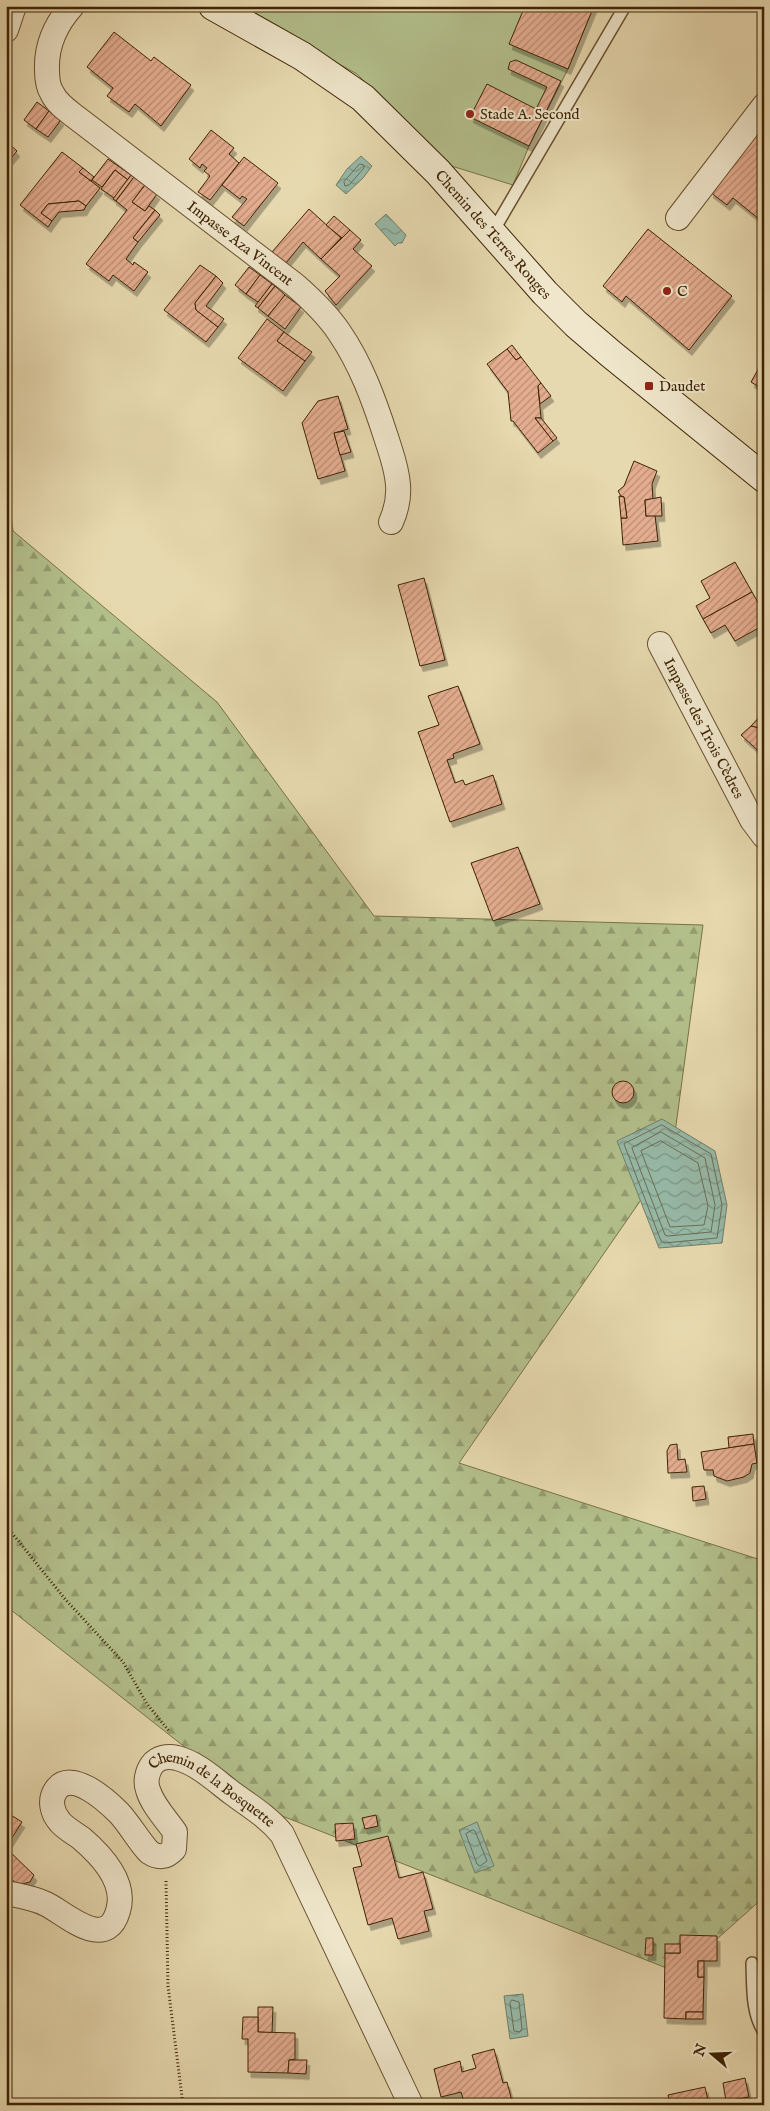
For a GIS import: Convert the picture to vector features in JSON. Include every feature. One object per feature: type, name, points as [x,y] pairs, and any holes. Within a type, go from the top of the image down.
[{"type":"main road","name":"Chemin des Terres Rouges","points":[[213,6],[302,56],[363,98],[438,172],[545,293],[576,324],[610,354],[764,478]]},
{"type":"street","points":[[6,30],[14,6]]},
{"type":"street","name":"Impasse Aza Vincent","points":[[72,6],[57,26],[47,53],[47,81],[51,93],[58,102],[77,118],[295,285],[323,312],[339,331],[353,353],[369,387],[396,468],[398,496],[391,522]]},
{"type":"street","points":[[678,218],[764,106]]},
{"type":"street","name":"Impasse des Trois Cèdres","points":[[660,644],[752,820],[764,836]]},
{"type":"street","name":"Chemin de la Bosquette","points":[[166,1855],[174,1849],[176,1844],[175,1832],[152,1800],[146,1783],[149,1770],[158,1759],[174,1757],[192,1765],[273,1824],[288,1845],[411,2105]]},
{"type":"street","points":[[6,1893],[44,1902],[76,1924],[85,1927],[103,1929],[109,1926],[118,1912],[118,1885],[107,1865],[91,1847],[60,1822],[53,1809],[54,1792],[67,1782],[74,1782],[97,1795],[119,1814],[149,1852],[155,1856],[166,1855]]},
{"type":"lane","points":[[492,233],[625,6]]},
{"type":"lane","points":[[752,1963],[755,2009],[759,2024],[764,2032]]},
{"type":"path","points":[[6,1524],[65,1599],[123,1662],[148,1704],[170,1732]]},
{"type":"path","points":[[166,1855],[168,1986],[184,2105]]},
{"type":"green space","name":"Stade A. Second","points":[[235,6],[594,6],[568,69],[529,146],[513,185],[445,164],[357,74]]},
{"type":"green space","points":[[6,477],[13,531],[217,702],[374,916],[703,925],[672,1155],[459,1463],[764,1561],[764,1897],[679,1973],[262,1808],[6,1606]]},
{"type":"water","points":[[361,156],[372,166],[363,178],[346,194],[336,185],[347,169]]},
{"type":"water","points":[[386,214],[406,235],[402,243],[398,243],[395,246],[375,224]]},
{"type":"water","points":[[662,1119],[715,1151],[727,1205],[722,1243],[659,1248],[617,1141]]},
{"type":"water","points":[[477,1822],[494,1866],[475,1873],[459,1830]]},
{"type":"water","points":[[523,1994],[528,2036],[510,2039],[504,1996]]},
{"type":"building","points":[[525,6],[594,6],[568,69],[509,44]]},
{"type":"building","points":[[114,32],[151,61],[154,57],[191,85],[161,126],[135,104],[129,112],[107,96],[113,88],[87,67]]},
{"type":"building","points":[[516,60],[561,81],[529,146],[470,117],[487,84],[536,109],[547,87],[508,69],[510,62]]},
{"type":"building","points":[[37,102],[49,111],[36,129],[24,120]]},
{"type":"building","points":[[49,111],[61,120],[48,137],[36,129]]},
{"type":"building","points":[[764,124],[764,223],[733,198],[727,205],[710,192]]},
{"type":"building","points":[[211,130],[234,148],[229,154],[239,163],[210,200],[198,192],[210,176],[204,171],[207,168],[202,164],[200,168],[189,159]]},
{"type":"building","points":[[6,141],[17,151],[6,164]]},
{"type":"building","points":[[62,152],[83,168],[79,172],[100,188],[86,206],[79,201],[48,204],[41,213],[52,221],[48,227],[20,205]]},
{"type":"building","points":[[244,157],[278,183],[244,226],[232,217],[247,199],[242,196],[240,199],[222,185]]},
{"type":"building","points":[[108,159],[131,175],[128,180],[115,170],[102,187],[92,180]]},
{"type":"building","points":[[83,168],[94,177],[91,181],[79,172]]},
{"type":"building","points":[[115,170],[128,180],[114,198],[101,189]]},
{"type":"building","points":[[131,175],[134,177],[116,201],[113,199]]},
{"type":"building","points":[[134,177],[145,185],[132,202],[145,211],[149,206],[155,210],[133,238],[138,242],[126,259],[133,265],[134,262],[148,272],[134,291],[113,275],[109,281],[86,264],[127,210],[116,201]]},
{"type":"building","points":[[145,185],[157,194],[145,211],[132,202]]},
{"type":"building","points":[[79,201],[86,206],[84,210],[59,212],[52,221],[41,213],[48,204]]},
{"type":"building","points":[[309,209],[341,238],[321,259],[303,242],[286,263],[272,252]]},
{"type":"building","points":[[155,210],[160,215],[138,242],[133,238]]},
{"type":"building","points":[[334,216],[350,230],[342,238],[326,225]]},
{"type":"building","name":"C","points":[[648,229],[732,296],[689,350],[626,296],[622,302],[603,286]]},
{"type":"building","points":[[350,230],[361,240],[353,249],[372,266],[336,305],[325,291],[340,276],[321,259]]},
{"type":"building","points":[[200,265],[216,276],[195,303],[196,310],[218,327],[206,342],[164,310]]},
{"type":"building","points":[[249,267],[260,275],[246,294],[235,285]]},
{"type":"building","points":[[260,275],[272,284],[258,302],[246,294]]},
{"type":"building","points":[[216,276],[223,283],[206,306],[224,319],[218,327],[196,310],[195,303]]},
{"type":"building","points":[[272,284],[275,286],[258,308],[255,306]]},
{"type":"building","points":[[275,286],[285,295],[268,316],[258,308]]},
{"type":"building","points":[[285,295],[301,307],[285,329],[268,316]]},
{"type":"building","points":[[267,319],[284,332],[277,341],[305,361],[283,391],[238,358]]},
{"type":"building","points":[[284,332],[312,352],[305,361],[277,341]]},
{"type":"building","points":[[512,345],[521,357],[516,360],[507,349]]},
{"type":"building","points":[[507,349],[516,360],[521,357],[541,383],[538,386],[541,418],[535,418],[553,441],[538,453],[513,421],[511,421],[508,392],[487,364]]},
{"type":"building","points":[[764,359],[764,390],[751,382]]},
{"type":"building","points":[[541,383],[551,396],[540,404],[538,386]]},
{"type":"building","points":[[338,396],[348,429],[334,433],[345,471],[318,479],[302,423],[318,401]]},
{"type":"building","points":[[535,418],[541,418],[557,438],[553,441]]},
{"type":"building","points":[[344,431],[351,452],[340,455],[334,433]]},
{"type":"building","points":[[634,461],[657,471],[652,484],[653,499],[645,500],[646,516],[655,515],[658,541],[623,545],[621,518],[627,518],[624,497],[618,491],[624,486]]},
{"type":"building","points":[[619,496],[624,497],[627,518],[621,518]]},
{"type":"building","points":[[661,497],[662,516],[646,516],[645,500]]},
{"type":"building","points":[[735,562],[752,592],[703,619],[696,606],[710,598],[701,581]]},
{"type":"building","points":[[424,578],[445,660],[420,666],[398,585]]},
{"type":"building","points":[[752,592],[764,613],[764,625],[735,641],[725,625],[711,633],[703,619]]},
{"type":"building","points":[[458,686],[480,744],[453,754],[454,758],[447,760],[455,783],[463,780],[465,785],[493,775],[502,804],[450,822],[418,732],[439,725],[428,696]]},
{"type":"building","points":[[764,712],[764,722],[759,728],[751,726]]},
{"type":"building","points":[[764,722],[764,756],[741,735],[751,726],[759,728]]},
{"type":"building","points":[[518,847],[540,904],[493,921],[471,863]]},
{"type":"building","points":[[623,1081],[631,1084],[634,1092],[631,1100],[623,1103],[615,1100],[612,1092],[615,1084]]},
{"type":"building","points":[[753,1434],[754,1444],[729,1448],[728,1437]]},
{"type":"building","points":[[677,1444],[678,1460],[685,1459],[687,1472],[668,1473],[667,1451],[670,1445]]},
{"type":"building","points":[[754,1444],[757,1463],[752,1464],[750,1473],[744,1477],[727,1481],[714,1476],[713,1470],[704,1470],[701,1452]]},
{"type":"building","points":[[704,1486],[706,1499],[693,1501],[692,1487]]},
{"type":"building","points":[[6,1812],[22,1822],[6,1847],[6,1832],[11,1825],[6,1822]]},
{"type":"building","points":[[376,1815],[378,1826],[365,1829],[362,1818]]},
{"type":"building","points":[[353,1823],[355,1839],[336,1841],[335,1824]]},
{"type":"building","points":[[388,1836],[399,1878],[423,1872],[433,1909],[424,1911],[429,1931],[398,1939],[392,1918],[368,1925],[353,1868],[362,1866],[356,1844]]},
{"type":"building","points":[[6,1848],[34,1875],[30,1882],[18,1885],[6,1874]]},
{"type":"building","points":[[680,1935],[717,1936],[717,1961],[698,1961],[698,1977],[704,1977],[703,2012],[686,2012],[686,2019],[664,2018],[665,1953],[680,1953]]},
{"type":"building","points":[[646,1938],[653,1938],[653,1955],[645,1955]]},
{"type":"building","points":[[665,1944],[680,1944],[680,1953],[665,1953]]},
{"type":"building","points":[[698,1961],[704,1961],[704,1977],[698,1977]]},
{"type":"building","points":[[258,2007],[273,2007],[272,2033],[258,2032]]},
{"type":"building","points":[[686,2012],[703,2012],[703,2019],[686,2019]]},
{"type":"building","points":[[243,2017],[258,2017],[258,2032],[295,2033],[295,2059],[289,2060],[288,2073],[248,2072],[248,2039],[242,2039]]},
{"type":"building","points":[[494,2049],[503,2083],[507,2082],[513,2105],[465,2105],[461,2092],[441,2097],[434,2069],[460,2061],[462,2072],[476,2068],[472,2055]]},
{"type":"building","points":[[289,2060],[307,2060],[306,2074],[288,2073]]},
{"type":"building","points":[[745,2078],[749,2097],[726,2101],[723,2083]]},
{"type":"building","points":[[705,2087],[709,2105],[670,2105],[668,2095]]},
{"type":"place","name":"Stade A. Second","points":[[470,114]]},
{"type":"place","name":"C","points":[[667,291]]},
{"type":"place","name":"Daudet","points":[[649,386]]}]
